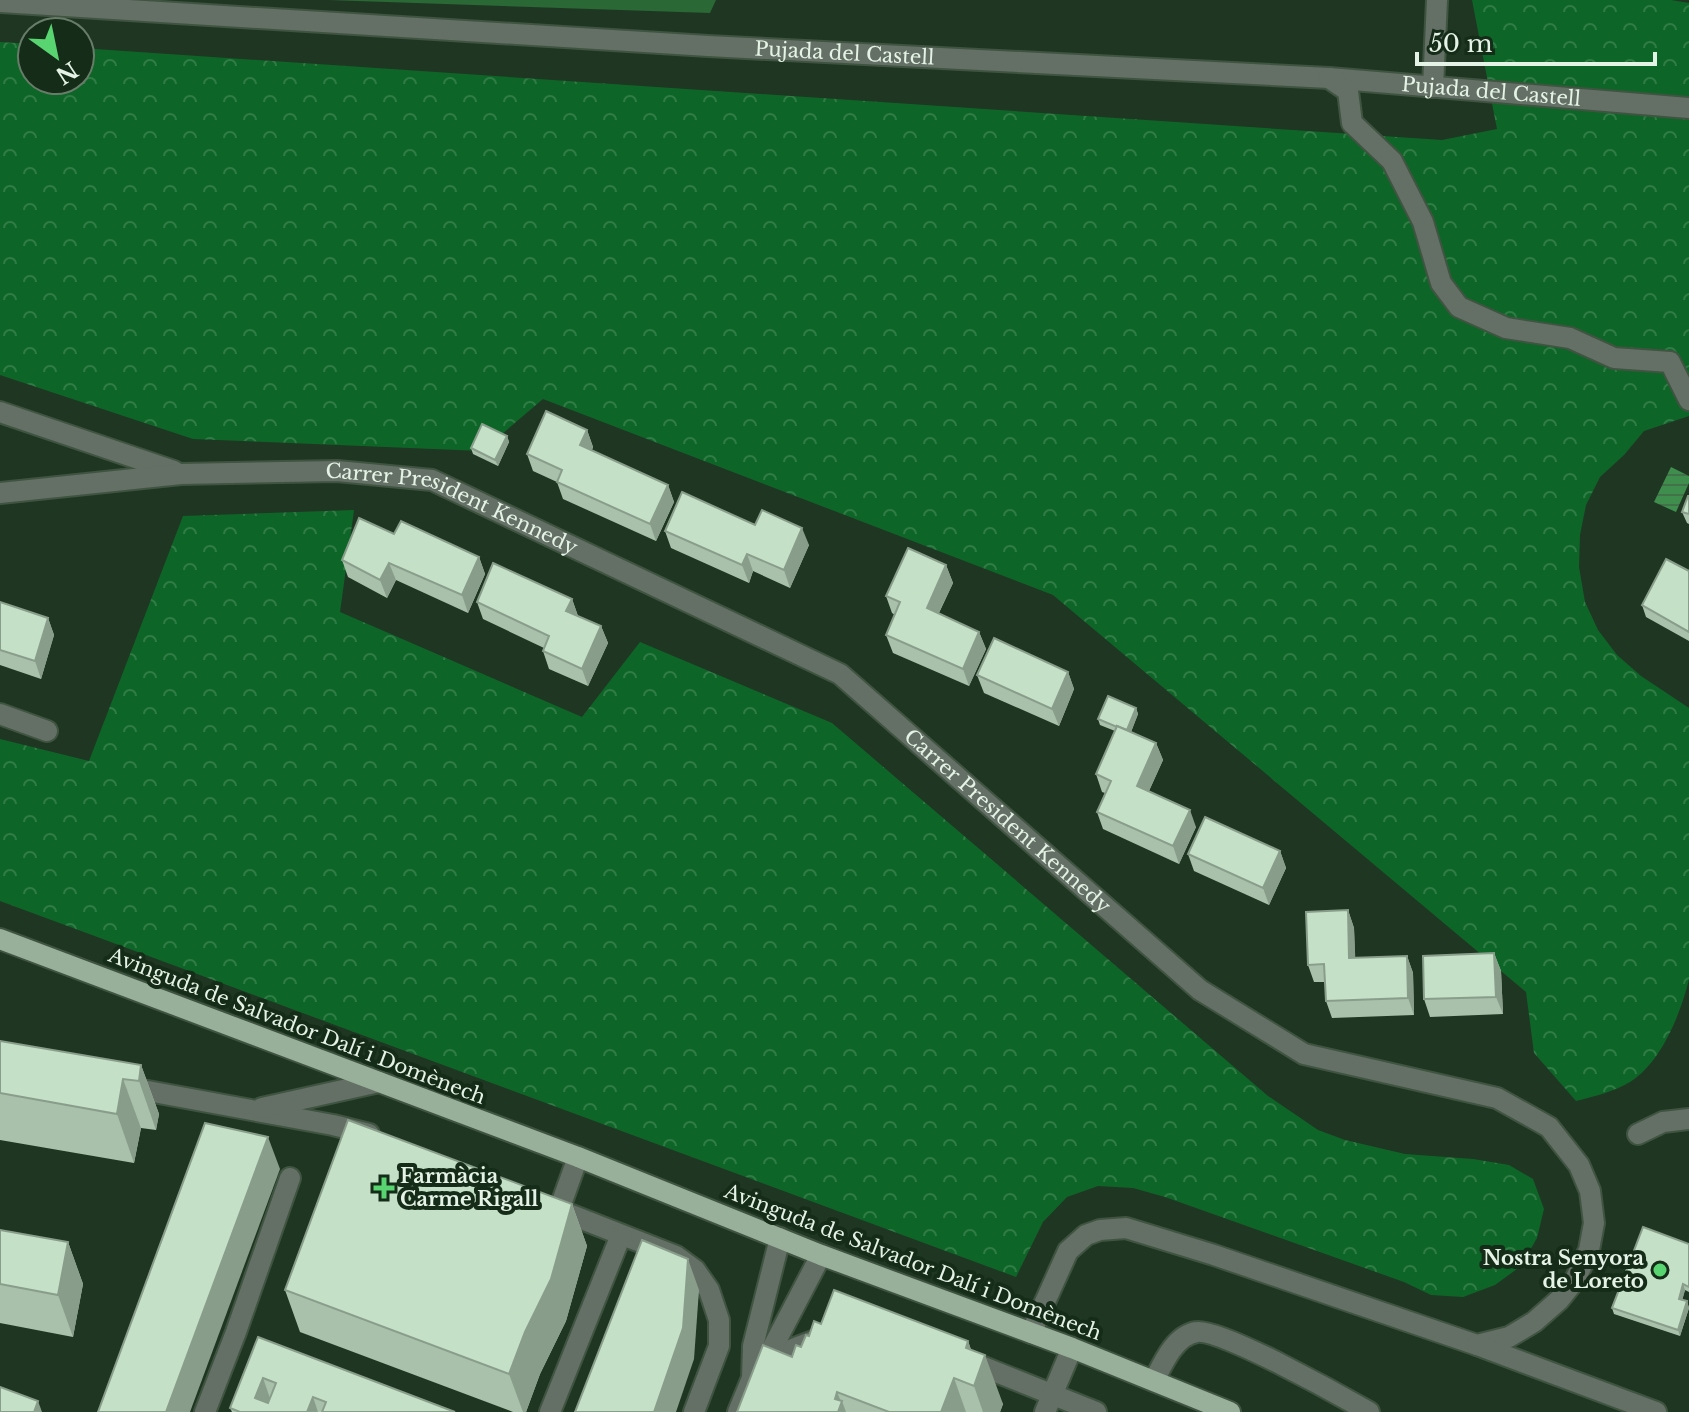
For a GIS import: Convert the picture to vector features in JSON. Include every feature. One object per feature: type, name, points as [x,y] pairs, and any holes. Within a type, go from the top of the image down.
[{"type":"main road","name":"Avinguda de Salvador Dalí i Domènech","points":[[0,939],[578,1157],[821,1255],[1072,1348],[1230,1412]]},
{"type":"street","points":[[1433,87],[1437,0]]},
{"type":"street","name":"Pujada del Castell","points":[[0,2],[127,5],[708,46],[1329,78],[1689,108]]},
{"type":"street","points":[[1329,78],[1348,91],[1352,123],[1392,161],[1423,222],[1441,283],[1459,307],[1506,328],[1570,338],[1614,358],[1670,362],[1689,400]]},
{"type":"street","points":[[0,412],[181,474]]},
{"type":"street","name":"Carrer President Kennedy","points":[[0,493],[181,474],[337,471],[432,480],[840,674],[1200,990],[1304,1054],[1497,1098],[1549,1127],[1579,1165],[1590,1191],[1594,1223],[1589,1250],[1575,1280],[1559,1300],[1534,1322],[1509,1337],[1477,1345]]},
{"type":"street","points":[[0,714],[47,731]]},
{"type":"street","points":[[254,1110],[379,1082]]},
{"type":"street","points":[[104,1083],[361,1131],[393,1142]]},
{"type":"street","points":[[1638,1134],[1663,1122],[1689,1119]]},
{"type":"street","points":[[559,1210],[578,1157]]},
{"type":"street","points":[[205,1412],[243,1335],[290,1178]]},
{"type":"street","points":[[531,1198],[676,1256],[695,1270],[709,1290],[719,1320],[719,1346],[694,1412]]},
{"type":"street","points":[[1031,1333],[1068,1251],[1086,1235],[1100,1230],[1126,1228],[1477,1345],[1656,1412]]},
{"type":"street","points":[[550,1412],[621,1235]]},
{"type":"street","points":[[752,1378],[753,1346],[780,1238]]},
{"type":"street","points":[[738,1412],[752,1378],[769,1358],[821,1255]]},
{"type":"street","points":[[769,1358],[839,1331]]},
{"type":"street","points":[[1154,1381],[1165,1358],[1182,1338],[1206,1331],[1265,1357],[1369,1412]]},
{"type":"street","points":[[1049,1403],[1072,1348]]},
{"type":"street","points":[[953,1355],[1049,1403],[1096,1412]]},
{"type":"shaded area","points":[[328,0],[716,0],[710,13]]},
{"type":"shaded area","points":[[1671,467],[1689,476],[1676,512],[1654,502]]},
{"type":"green space","points":[[1472,0],[1671,0],[1689,3],[1689,416],[1644,431],[1600,477],[1586,505],[1580,535],[1579,567],[1585,602],[1598,630],[1617,655],[1641,676],[1689,708],[1689,979],[1668,1036],[1641,1074],[1624,1085],[1576,1101],[1534,1053],[1526,992],[1053,595],[543,399],[482,451],[193,439],[0,375],[0,42],[16,43],[16,96],[96,96],[96,49],[1442,140],[1497,129]]},
{"type":"green space","points":[[354,510],[340,612],[582,717],[640,642],[832,723],[1268,1096],[1318,1130],[1345,1140],[1405,1154],[1509,1165],[1533,1179],[1544,1209],[1537,1238],[1521,1266],[1495,1285],[1463,1297],[1431,1295],[1404,1282],[1165,1197],[1133,1188],[1098,1186],[1067,1197],[1043,1222],[1016,1277],[0,901],[0,739],[89,761],[183,516]]},
{"type":"building","points":[[546,411],[587,430],[580,445],[668,485],[650,524],[557,482],[562,470],[527,454]]},
{"type":"building","points":[[482,424],[507,436],[495,460],[471,448]]},
{"type":"building","points":[[682,492],[755,525],[762,510],[802,528],[784,570],[747,554],[742,565],[665,531]]},
{"type":"building","points":[[1689,496],[1689,514],[1682,512]]},
{"type":"building","points":[[359,518],[394,534],[401,521],[479,557],[462,595],[389,563],[380,580],[342,560]]},
{"type":"building","points":[[908,548],[946,565],[927,608],[979,632],[963,669],[886,635],[900,602],[886,596]]},
{"type":"building","points":[[1666,559],[1689,571],[1689,632],[1642,605]]},
{"type":"building","points":[[493,563],[572,599],[566,611],[601,626],[582,669],[543,651],[549,636],[477,602]]},
{"type":"building","points":[[0,602],[48,618],[35,661],[0,650]]},
{"type":"building","points":[[994,638],[1068,672],[1052,709],[977,675]]},
{"type":"building","points":[[1108,696],[1136,708],[1127,730],[1098,719]]},
{"type":"building","points":[[1117,726],[1156,743],[1137,786],[1190,810],[1173,846],[1097,812],[1111,781],[1096,774]]},
{"type":"building","points":[[1205,817],[1280,851],[1263,888],[1188,854]]},
{"type":"building","points":[[1348,910],[1349,958],[1407,956],[1408,998],[1326,1001],[1324,964],[1308,965],[1306,912]]},
{"type":"building","points":[[1494,953],[1496,997],[1424,999],[1423,956]]},
{"type":"building","points":[[0,1041],[141,1065],[139,1081],[123,1079],[117,1114],[0,1093]]},
{"type":"building","points":[[348,1120],[572,1204],[551,1279],[509,1374],[285,1290]]},
{"type":"building","points":[[205,1123],[268,1137],[166,1412],[98,1412]]},
{"type":"building","name":"Nostra Senyora de Loreto","points":[[1643,1227],[1689,1244],[1689,1287],[1683,1284],[1679,1299],[1687,1301],[1678,1330],[1612,1308]]},
{"type":"building","points":[[0,1230],[68,1242],[58,1295],[0,1284]]},
{"type":"building","points":[[642,1240],[688,1259],[683,1328],[654,1412],[575,1412]]},
{"type":"building","points":[[834,1290],[968,1341],[966,1348],[985,1355],[974,1386],[954,1378],[941,1412],[889,1412],[837,1392],[835,1399],[842,1401],[838,1412],[737,1412],[763,1345],[792,1357],[796,1345],[801,1347],[806,1335],[809,1336],[814,1321],[821,1324]]},
{"type":"building","points":[[258,1337],[455,1412],[322,1412],[326,1402],[313,1397],[307,1412],[240,1412],[230,1408]],"holes":[[[263,1378],[276,1383],[268,1403],[255,1398]]]},
{"type":"building","points":[[0,1387],[38,1401],[34,1412],[0,1412]]},
{"type":"place","name":"Farmàcia Carme Rigall","points":[[384,1188]]},
{"type":"place","name":"Nostra Senyora de Loreto","points":[[1660,1270]]}]
